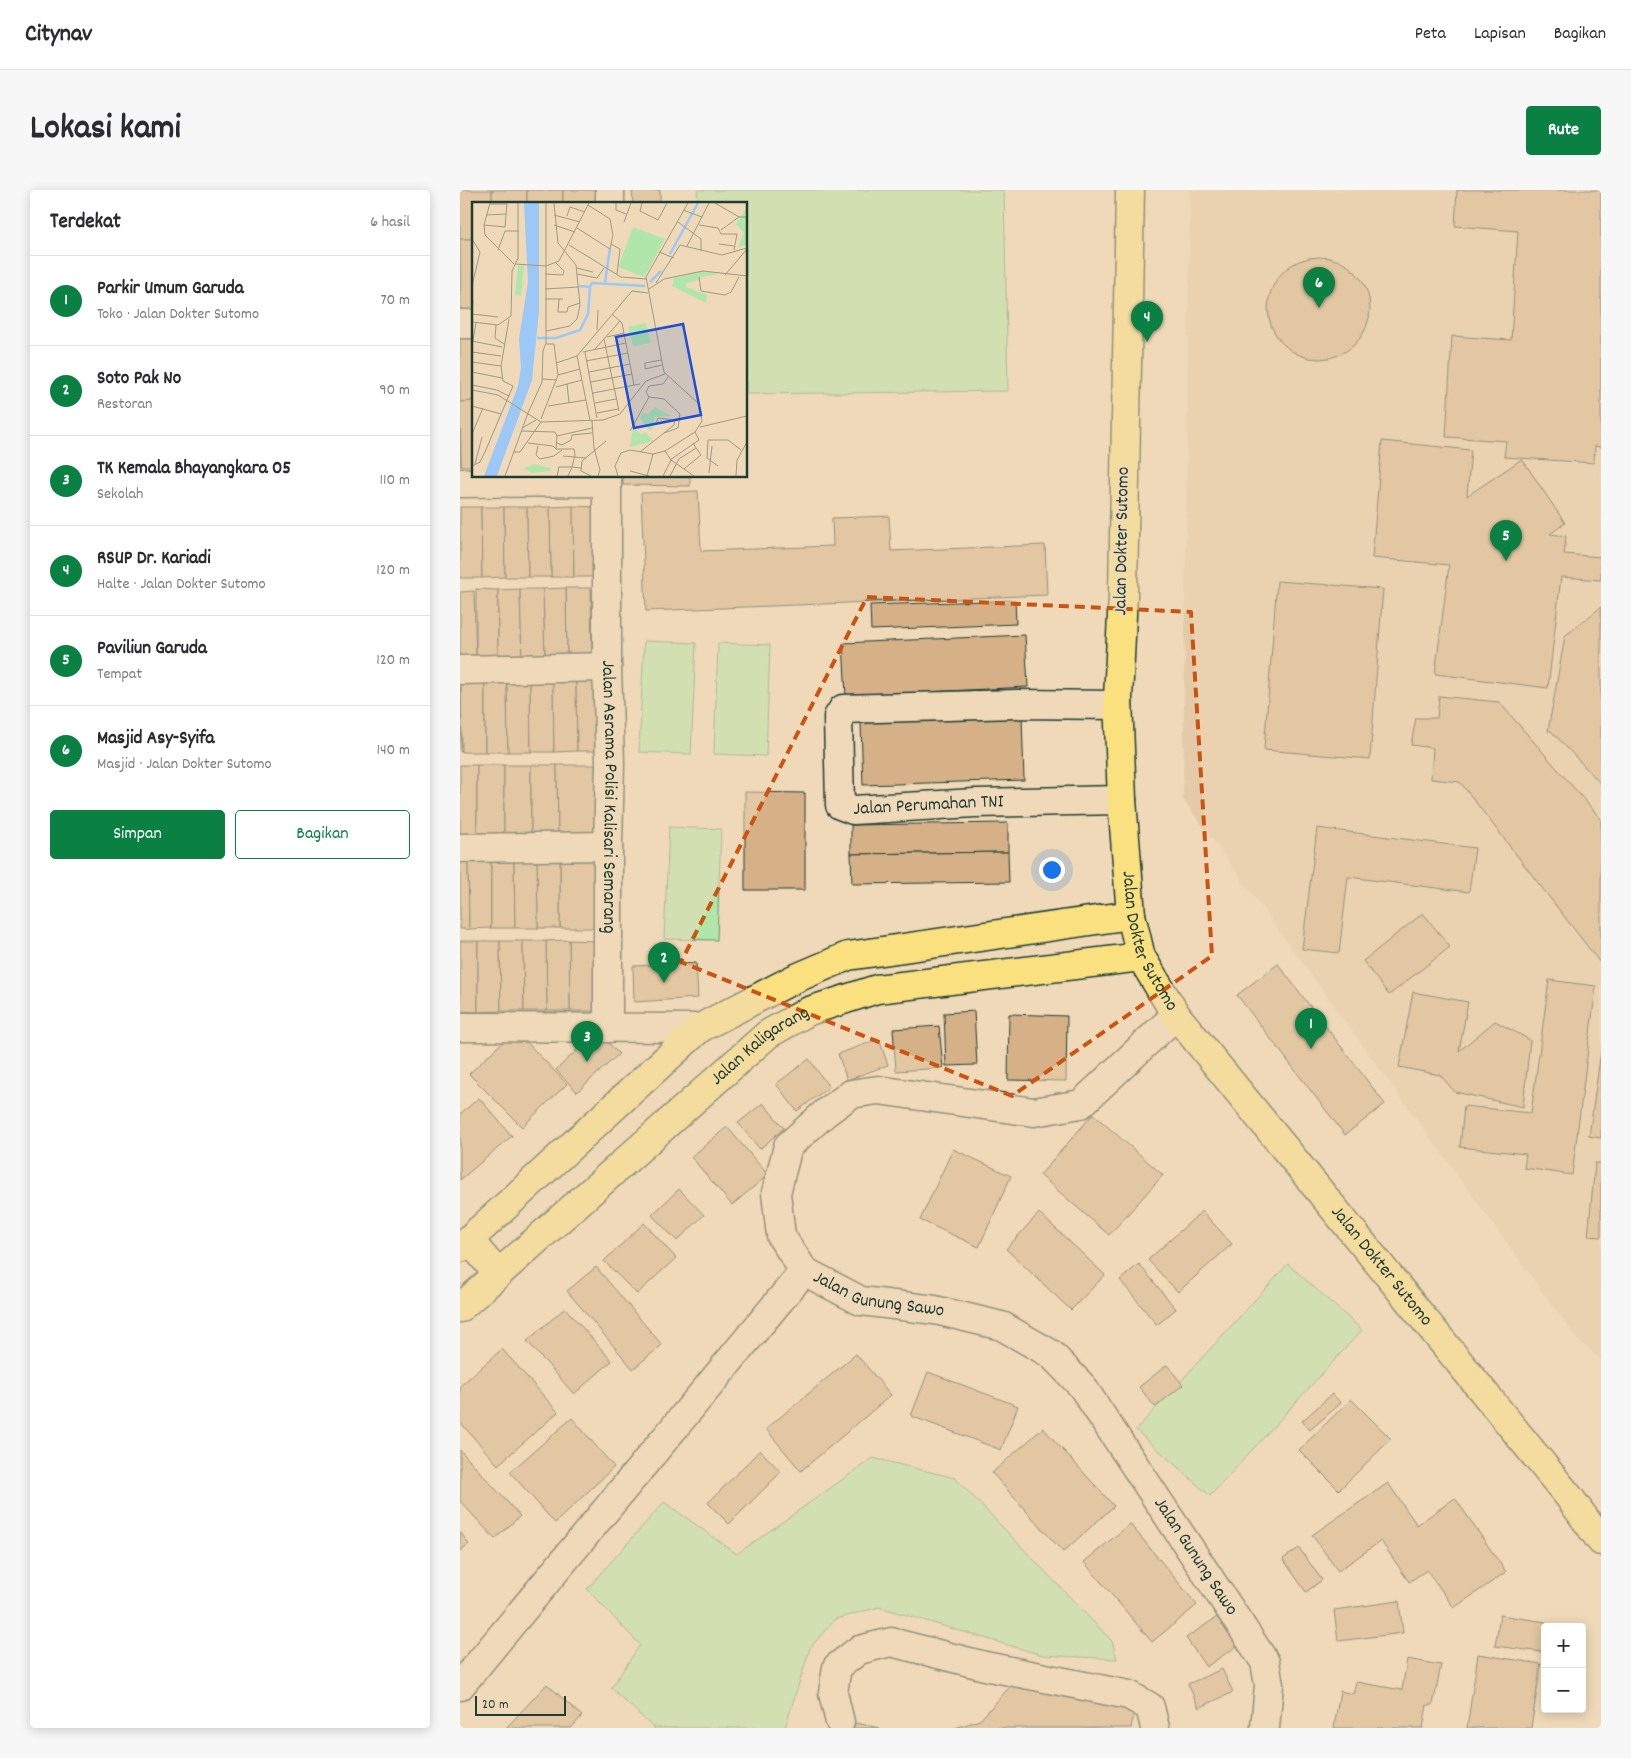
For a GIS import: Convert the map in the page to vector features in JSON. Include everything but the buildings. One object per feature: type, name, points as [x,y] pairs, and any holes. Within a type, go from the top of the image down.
[{"type":"highway","name":"Jalan Dokter Sutomo","points":[[1130,190],[1123,594],[1118,706],[1130,915],[1141,957],[1176,1015],[1564,1490],[1601,1541]]},
{"type":"highway","name":"Jalan Kaligarang","points":[[464,1244],[700,1028],[794,979],[848,956],[1130,915]]},
{"type":"highway","name":"Jalan Kaligarang","points":[[460,1308],[768,1034],[809,1011],[877,989],[1141,957]]},
{"type":"highway","points":[[464,1244],[498,1274]]},
{"type":"street","points":[[460,483],[607,479]]},
{"type":"street","name":"Jalan Asrama Polisi Kalisari Semarang","points":[[607,479],[607,667],[610,763],[608,1028]]},
{"type":"street","points":[[460,670],[607,667]]},
{"type":"street","name":"Jalan Perumahan TNI","points":[[1118,706],[1016,704],[843,710],[838,717],[840,805],[853,810],[976,803],[1122,800]]},
{"type":"street","points":[[460,848],[608,846]]},
{"type":"street","name":"Jalan Gunung Sawo","points":[[1176,1015],[1081,1104],[1034,1112],[878,1090],[851,1094],[825,1113],[788,1146],[776,1193],[781,1236],[804,1271],[861,1301],[935,1310],[1002,1326],[1051,1354],[1082,1386],[1265,1662],[1269,1686],[1265,1728]]},
{"type":"street","points":[[460,1027],[700,1028]]},
{"type":"street","points":[[460,1686],[804,1271]]},
{"type":"street","points":[[840,1722],[833,1693],[836,1666],[859,1650],[891,1642],[985,1666],[1129,1695],[1150,1707],[1155,1728]]},
{"type":"highlighted area","points":[[867,597],[1191,612],[1212,956],[1012,1096],[681,962]]},
{"type":"shaded area","points":[[1190,190],[1601,190],[1601,1360],[1577,1339],[1183,799]]},
{"type":"green space","points":[[697,190],[1004,190],[1008,391],[748,394],[748,202],[698,202]]},
{"type":"green space","points":[[644,641],[696,643],[691,754],[639,752]]},
{"type":"green space","points":[[718,643],[770,645],[766,756],[714,754]]},
{"type":"green space","points":[[669,827],[721,829],[717,940],[664,939]]},
{"type":"green space","points":[[1288,1264],[1362,1330],[1210,1496],[1136,1430]]},
{"type":"green space","points":[[873,1458],[955,1478],[1112,1641],[1117,1659],[1042,1655],[879,1607],[835,1619],[810,1648],[785,1728],[654,1728],[611,1688],[640,1645],[587,1589],[664,1502],[737,1554]]},
{"type":"place","name":"Masjid Asy-Syifa","points":[[1319,308]]},
{"type":"place","name":"RSUP Dr. Kariadi","points":[[1147,342]]},
{"type":"place","name":"Paviliun Garuda","points":[[1506,561]]},
{"type":"place","name":"Soto Pak No","points":[[664,983]]},
{"type":"place","name":"Parkir Umum Garuda","points":[[1311,1049]]},
{"type":"place","name":"TK Kemala Bhayangkara 05","points":[[587,1062]]}]
